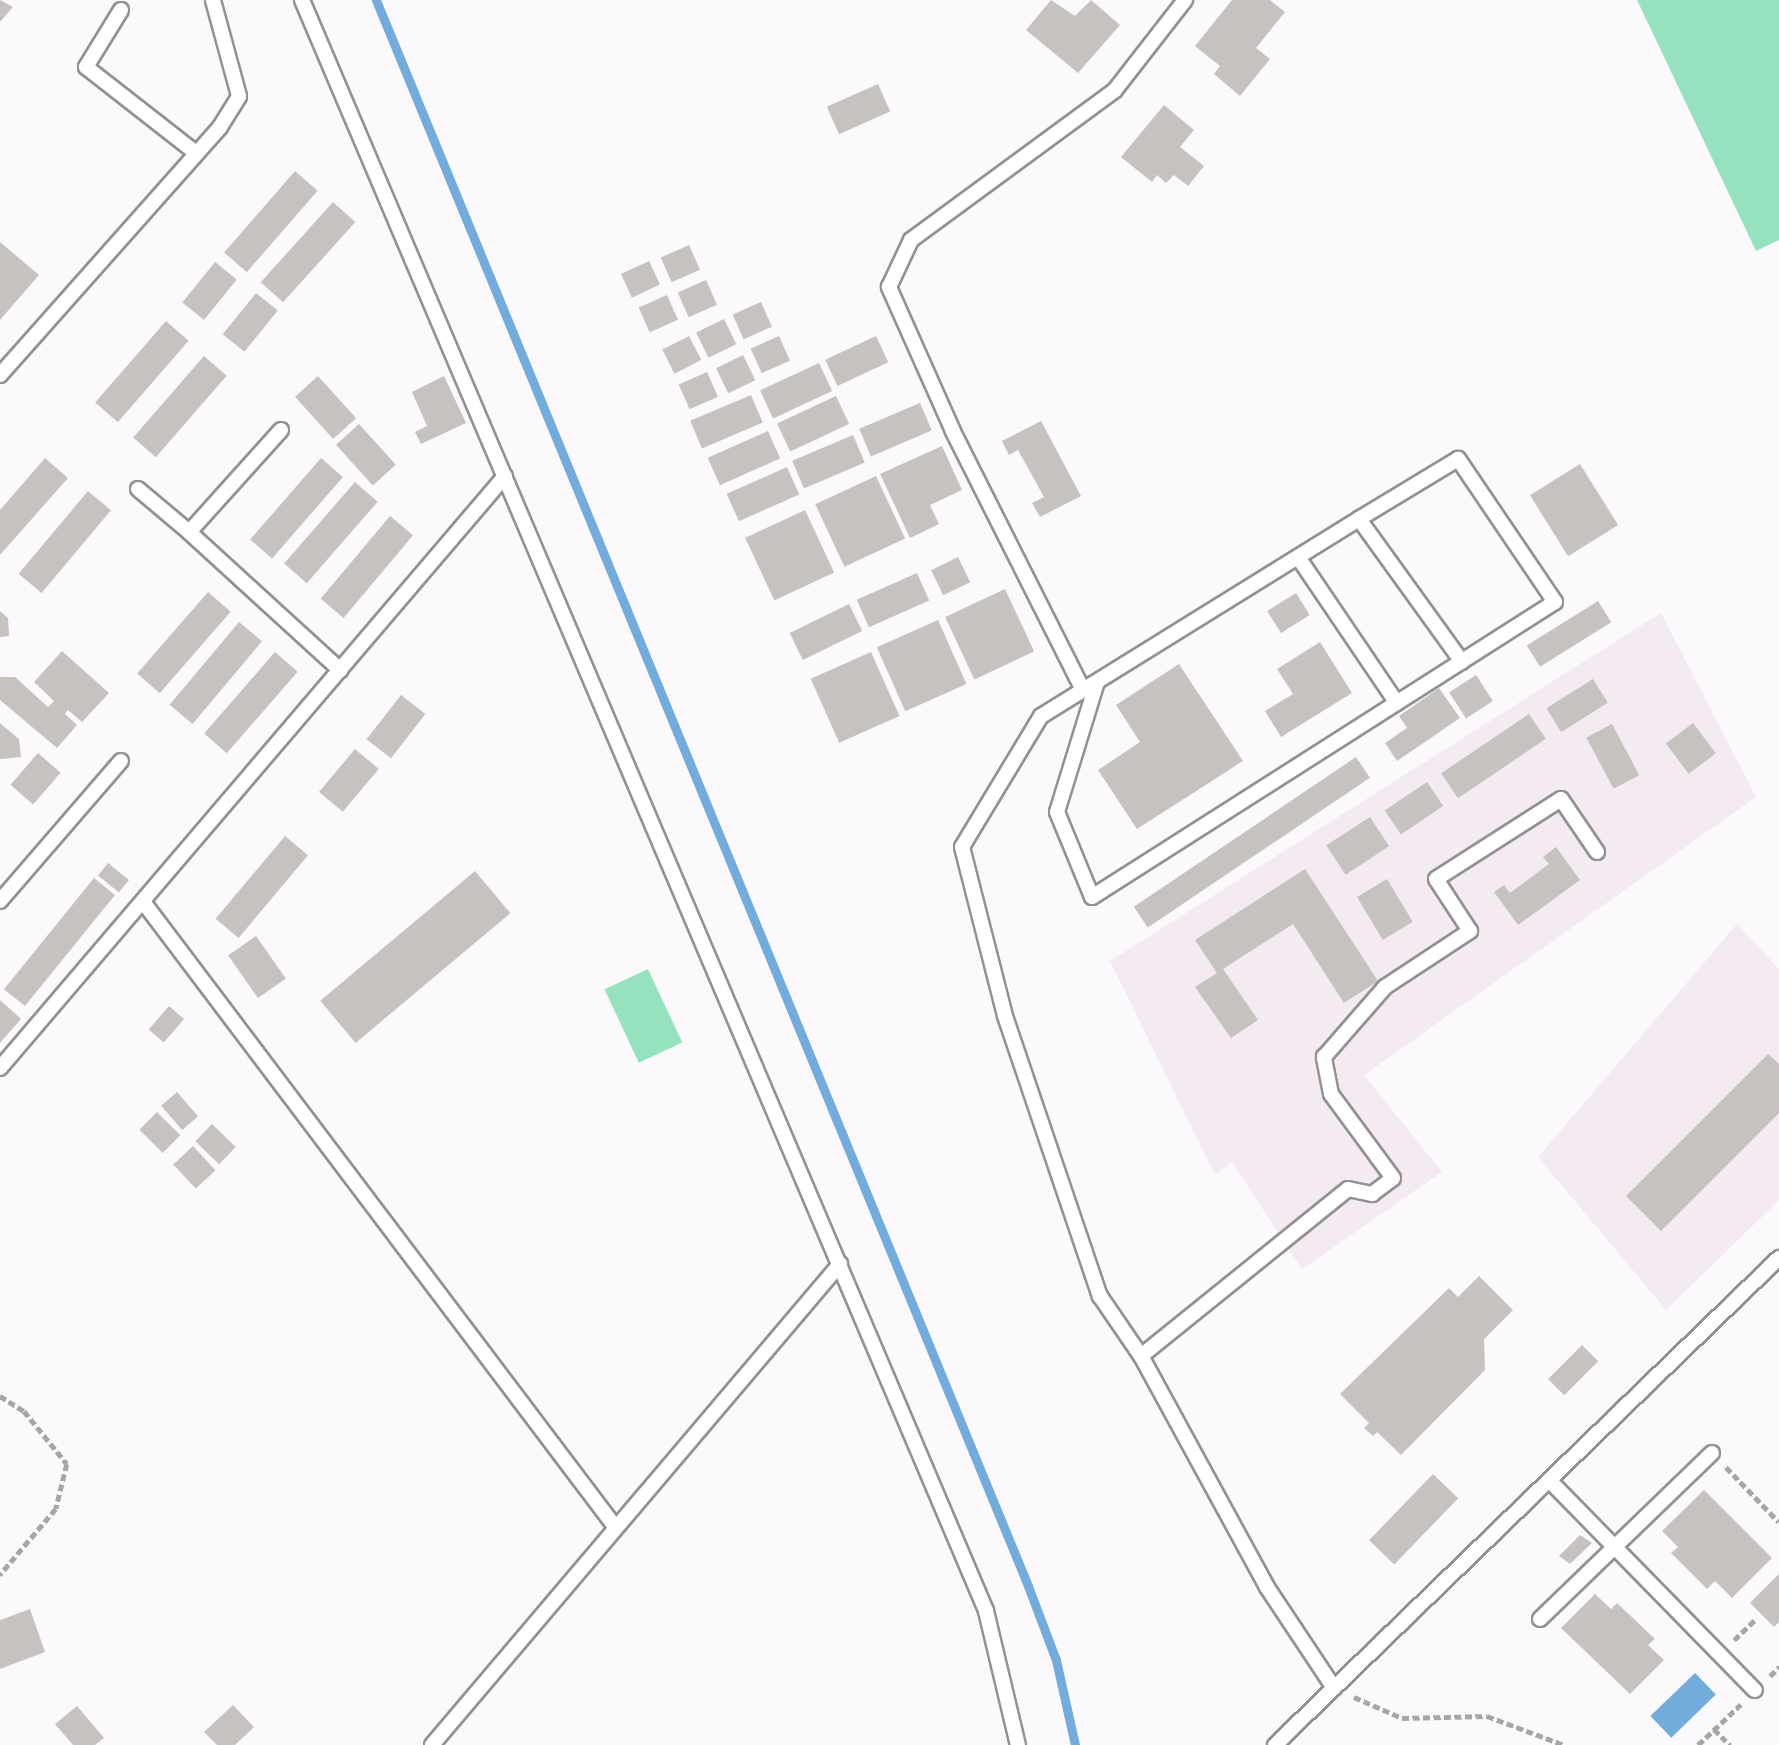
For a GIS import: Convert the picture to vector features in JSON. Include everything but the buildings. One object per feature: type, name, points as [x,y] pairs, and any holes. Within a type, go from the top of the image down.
[{"type":"lane","points":[[0,375],[196,153],[239,96],[213,0]]},
{"type":"lane","points":[[302,0],[986,1611],[1018,1745]]},
{"type":"lane","points":[[1083,690],[953,431],[889,287],[911,240],[1115,90],[1185,0]]},
{"type":"lane","points":[[121,10],[86,67],[196,153]]},
{"type":"lane","points":[[189,533],[281,430]]},
{"type":"lane","points":[[1097,682],[1057,812],[1092,897],[1555,602],[1458,459],[1041,716],[962,847],[1005,1016],[1100,1296],[1141,1356],[1267,1587],[1334,1688]]},
{"type":"lane","points":[[0,1068],[144,904],[505,476]]},
{"type":"lane","points":[[138,488],[340,670]]},
{"type":"lane","points":[[1359,519],[1462,662]]},
{"type":"lane","points":[[1298,556],[1397,703]]},
{"type":"lane","points":[[0,901],[121,761]]},
{"type":"lane","points":[[1141,1356],[1348,1189],[1372,1194],[1392,1178],[1331,1094],[1324,1057],[1385,987],[1471,932],[1436,879],[1561,799],[1597,852]]},
{"type":"lane","points":[[144,904],[616,1528]]},
{"type":"lane","points":[[1275,1745],[1779,1258]]},
{"type":"lane","points":[[432,1745],[840,1264]]},
{"type":"lane","points":[[1540,1619],[1712,1453]]},
{"type":"lane","points":[[1549,1480],[1755,1690]]},
{"type":"path","points":[[0,1396],[24,1411],[67,1464],[56,1509],[0,1576]]},
{"type":"path","points":[[1712,1453],[1779,1522]]},
{"type":"path","points":[[1720,1654],[1756,1619]]},
{"type":"path","points":[[1334,1688],[1402,1718],[1487,1716],[1564,1745]]},
{"type":"path","points":[[1714,1729],[1730,1745]]},
{"type":"shaded area","points":[[1661,613],[1756,797],[1364,1075],[1442,1172],[1302,1269],[1232,1162],[1215,1175],[1110,961]]},
{"type":"shaded area","points":[[1737,924],[1779,969],[1779,1200],[1666,1310],[1538,1157]]},
{"type":"green space","points":[[1637,0],[1779,0],[1779,240],[1756,251]]},
{"type":"green space","points":[[648,969],[682,1042],[639,1063],[604,989]]},
{"type":"water","points":[[1695,1673],[1716,1695],[1671,1738],[1650,1716]]},
{"type":"waterway","points":[[376,0],[1028,1586],[1056,1660],[1075,1745]]}]
